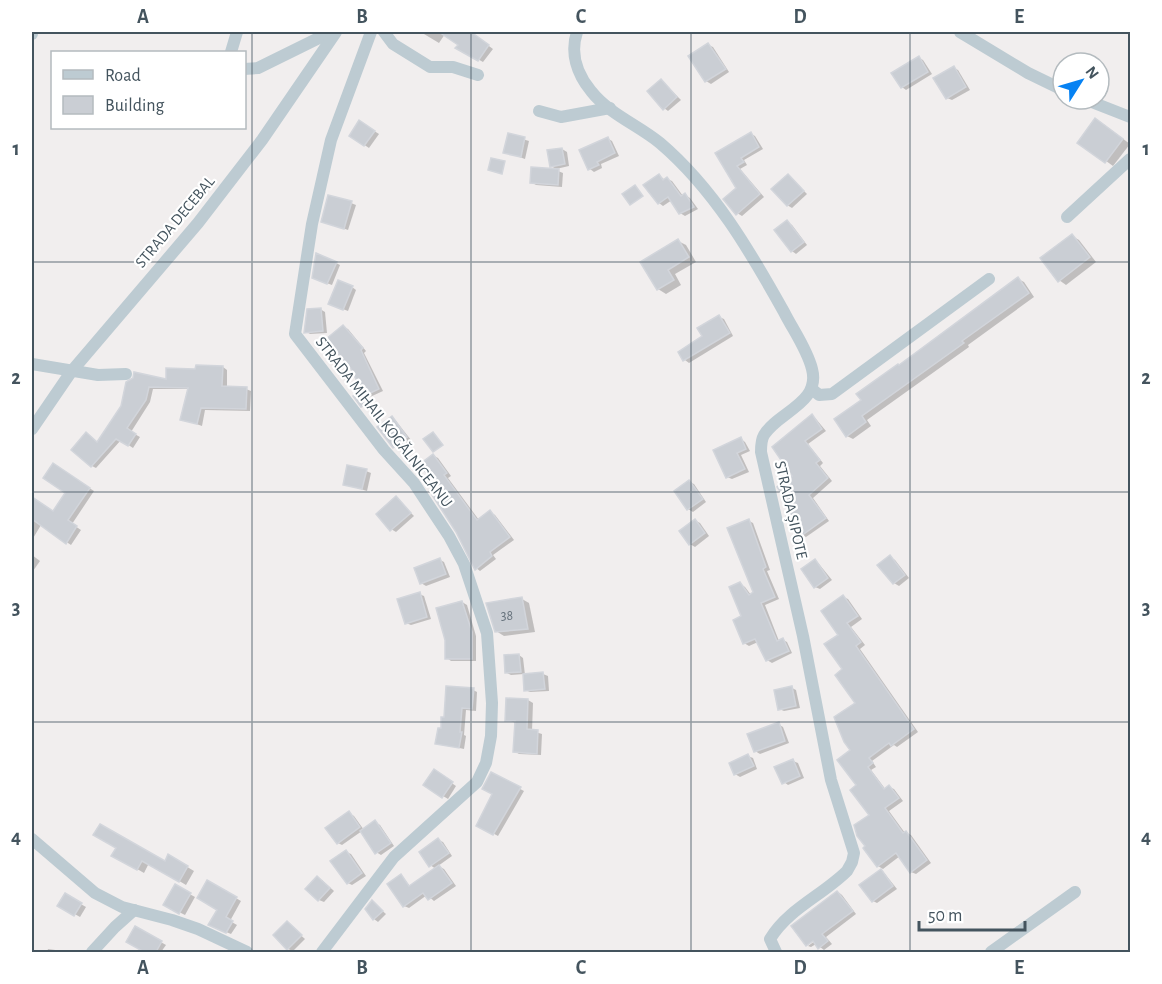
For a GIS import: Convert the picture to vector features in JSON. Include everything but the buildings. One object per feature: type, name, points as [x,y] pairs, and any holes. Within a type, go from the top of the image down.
[{"type":"street","points":[[231,51],[237,32]]},
{"type":"street","points":[[246,69],[258,69],[331,32]]},
{"type":"street","name":"STRADA DECEBAL","points":[[32,429],[71,372],[198,223],[255,149],[336,32]]},
{"type":"street","name":"STRADA MIHAIL KOGĂLNICEANU","points":[[322,952],[394,858],[477,782],[486,764],[491,736],[489,645],[478,602],[464,564],[449,536],[414,483],[384,450],[295,334],[310,235],[331,140],[371,32]]},
{"type":"street","points":[[384,32],[393,44],[430,67],[453,67],[477,75]]},
{"type":"street","points":[[577,32],[574,56],[581,77],[592,93],[659,143],[696,181],[733,225],[758,265],[804,350],[812,369],[812,389],[819,395],[832,394],[989,279]]},
{"type":"street","points":[[960,32],[1051,84]]},
{"type":"street","points":[[539,111],[561,117],[610,108]]},
{"type":"street","points":[[1111,109],[1131,117]]},
{"type":"street","points":[[1067,217],[1131,159]]},
{"type":"street","points":[[32,364],[98,375],[126,374]]},
{"type":"street","name":"STRADA ȘIPOTE","points":[[776,952],[770,939],[776,930],[786,919],[847,871],[854,853],[831,780],[803,636],[761,452],[761,441],[765,433],[802,401],[812,389]]},
{"type":"street","points":[[32,839],[95,893],[122,907],[190,926],[247,952]]},
{"type":"street","points":[[991,952],[1075,892]]},
{"type":"street","points":[[92,952],[134,910]]}]
